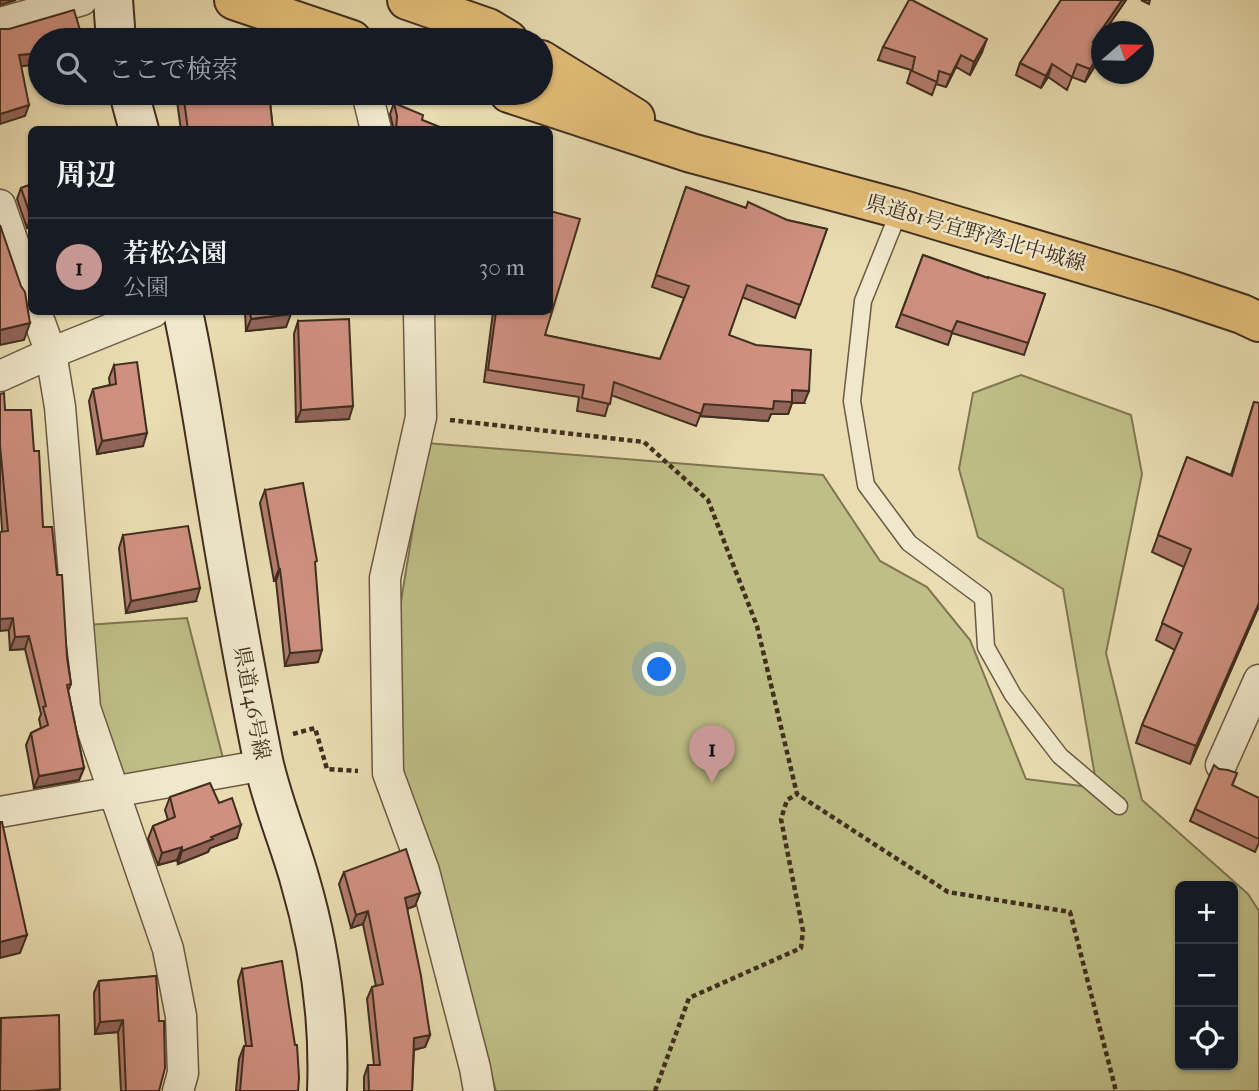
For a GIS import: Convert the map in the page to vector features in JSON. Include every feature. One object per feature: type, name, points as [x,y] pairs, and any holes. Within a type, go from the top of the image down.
[{"type":"main road","points":[[234,0],[317,28]]},
{"type":"main road","points":[[407,0],[488,28]]},
{"type":"main road","name":"県道81号宜野湾北中城線","points":[[553,68],[691,153]]},
{"type":"main road","points":[[132,105],[138,126]]},
{"type":"main road","name":"県道81号宜野湾北中城線","points":[[545,105],[691,153],[900,209],[1167,289],[1259,322]]},
{"type":"main road","name":"県道146号線","points":[[184,315],[197,375],[237,630],[264,765],[299,875],[314,934],[329,1050],[327,1091]]},
{"type":"street","points":[[0,23],[102,9]]},
{"type":"street","points":[[370,105],[375,126]]},
{"type":"street","points":[[0,205],[28,286]]},
{"type":"street","points":[[37,315],[51,353],[60,407],[85,708],[168,949],[181,1016],[183,1073],[178,1091]]},
{"type":"street","points":[[0,376],[146,315]]},
{"type":"street","points":[[419,315],[421,417],[385,578],[388,772],[424,871],[479,1091]]},
{"type":"street","points":[[1221,765],[1259,680]]},
{"type":"street","points":[[0,812],[264,765]]},
{"type":"lane","points":[[900,209],[863,301],[852,401],[866,485],[909,543],[984,598],[986,647],[1013,695],[1060,755],[1119,806]]},
{"type":"path","points":[[421,417],[644,442],[708,500],[757,626],[797,794],[948,892],[1070,912],[1116,1091]]},
{"type":"path","points":[[292,734],[315,728],[327,769],[388,772]]},
{"type":"path","points":[[655,1091],[689,998],[801,948],[803,931],[781,819],[786,800],[797,794]]},
{"type":"green space","points":[[1021,375],[1131,415],[1142,474],[1106,653],[1142,800],[1233,881],[1175,881],[1175,1070],[1238,1070],[1238,885],[1248,894],[1259,911],[1259,1091],[496,1091],[430,861],[394,760],[401,601],[427,443],[823,475],[880,561],[927,587],[970,640],[1026,779],[1097,788],[1063,589],[978,537],[959,469],[973,393]]},
{"type":"green space","points":[[187,618],[224,762],[118,785],[91,705],[87,625]]},
{"type":"building","points":[[909,0],[987,39],[974,62],[961,55],[951,75],[939,71],[937,82],[912,71],[915,57],[883,47]]},
{"type":"building","points":[[1061,0],[1122,0],[1108,21],[1091,21],[1090,69],[1077,64],[1072,77],[1052,64],[1046,76],[1020,63]]},
{"type":"building","points":[[74,10],[79,28],[28,28],[28,54],[19,55],[29,105],[0,114],[0,29],[9,29]]},
{"type":"building","points":[[185,105],[270,105],[273,126],[187,126]]},
{"type":"building","points":[[394,105],[423,115],[422,120],[437,126],[396,126]]},
{"type":"building","points":[[28,185],[28,208],[21,188]]},
{"type":"building","points":[[686,187],[746,208],[748,202],[787,220],[827,229],[800,305],[747,285],[729,335],[756,345],[811,350],[809,391],[792,390],[792,402],[774,401],[773,409],[704,404],[701,414],[614,382],[610,404],[582,398],[584,385],[488,370],[496,315],[551,315],[545,335],[660,359],[689,286],[656,275]]},
{"type":"building","points":[[553,212],[580,219],[553,308]]},
{"type":"building","points":[[0,225],[25,292],[30,323],[0,330]]},
{"type":"building","points":[[923,255],[988,278],[1045,294],[1028,343],[957,321],[952,332],[901,314]]},
{"type":"building","points":[[250,315],[283,315],[251,319]]},
{"type":"building","points":[[349,319],[353,406],[301,410],[298,321]]},
{"type":"building","points":[[137,362],[147,433],[102,441],[93,389],[116,384],[114,365]]},
{"type":"building","points":[[4,393],[5,410],[31,410],[34,451],[39,451],[43,527],[52,527],[57,575],[62,575],[71,684],[67,685],[84,768],[39,776],[31,733],[48,725],[29,636],[15,637],[13,618],[0,619],[0,532],[8,531],[0,445],[0,394]]},
{"type":"building","points":[[1254,402],[1259,403],[1259,603],[1196,746],[1142,725],[1182,633],[1162,623],[1191,549],[1158,535],[1187,457],[1232,476]]},
{"type":"building","points":[[303,483],[317,561],[322,650],[290,653],[280,569],[265,490]]},
{"type":"building","points":[[188,526],[200,588],[131,601],[123,535]]},
{"type":"building","points":[[1214,765],[1219,769],[1237,773],[1232,785],[1259,798],[1259,839],[1195,809]]},
{"type":"building","points":[[210,783],[219,803],[232,798],[241,825],[182,851],[182,847],[162,853],[153,826],[175,817],[170,797]]},
{"type":"building","points":[[0,822],[27,935],[0,942]]},
{"type":"building","points":[[406,849],[420,893],[405,898],[430,1035],[414,1038],[412,1091],[369,1091],[368,1065],[380,1065],[372,987],[383,984],[368,911],[356,915],[344,872]]},
{"type":"building","points":[[282,961],[297,1045],[298,1091],[240,1091],[244,1046],[252,1046],[242,969]]},
{"type":"building","points":[[156,976],[159,1021],[164,1021],[165,1068],[159,1091],[126,1091],[123,1020],[100,1022],[99,981]]},
{"type":"building","points":[[59,1015],[60,1089],[0,1091],[1,1018]]},
{"type":"place","name":"若松公園","points":[[712,783]]}]
